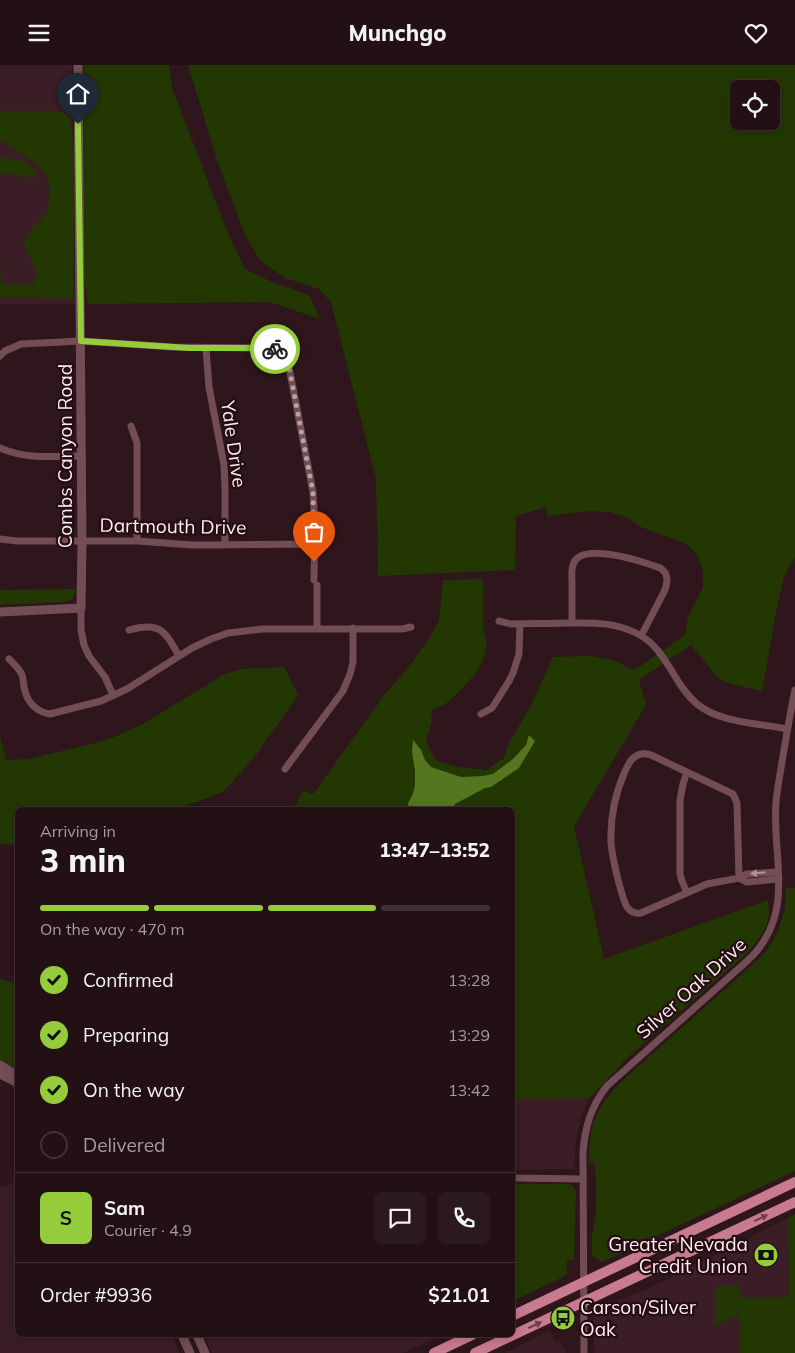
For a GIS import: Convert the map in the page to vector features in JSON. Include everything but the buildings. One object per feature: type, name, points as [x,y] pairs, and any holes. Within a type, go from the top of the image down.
[{"type":"main road","points":[[515,1331],[584,1292],[795,1182]]},
{"type":"main road","points":[[515,1315],[584,1292],[795,1202]]},
{"type":"main road","points":[[434,1353],[468,1337]]},
{"type":"main road","points":[[475,1353],[504,1337]]},
{"type":"street","name":"Combs Canyon Road","points":[[78,65],[82,456],[81,608]]},
{"type":"street","points":[[0,356],[5,351],[20,344],[81,341],[206,348],[261,348],[279,351],[286,357],[313,492],[317,628]]},
{"type":"street","name":"Yale Drive","points":[[206,348],[208,387],[224,465],[225,545]]},
{"type":"street","points":[[132,426],[137,443],[138,541]]},
{"type":"street","points":[[0,448],[21,455],[37,457],[82,456]]},
{"type":"street","name":"Dartmouth Drive","points":[[0,539],[17,541],[138,541],[193,545],[315,544]]},
{"type":"street","points":[[572,623],[572,565],[575,560],[582,555],[618,555],[660,568],[667,576],[664,592],[641,636]]},
{"type":"street","points":[[0,612],[81,608],[81,630],[84,645],[89,656],[105,677],[114,695]]},
{"type":"street","points":[[499,621],[510,624],[608,624],[626,629],[652,644],[688,694],[706,710],[727,719],[787,729]]},
{"type":"street","points":[[481,714],[492,707],[514,673],[519,654],[520,624]]},
{"type":"street","points":[[129,630],[143,626],[160,630],[168,637],[179,656]]},
{"type":"street","points":[[9,659],[19,669],[25,692],[30,702],[42,713],[50,714],[101,701],[127,689],[179,656],[211,639],[228,633],[262,629],[402,629],[411,627]]},
{"type":"street","points":[[285,769],[343,691],[353,662],[353,629]]},
{"type":"street","name":"Silver Oak Drive","points":[[584,1353],[583,1179],[584,1139],[587,1123],[599,1096],[607,1086],[746,962],[759,949],[767,936],[774,921],[779,896],[776,802],[795,690]]},
{"type":"street","points":[[739,879],[736,800],[730,793],[647,754],[635,756],[629,763],[619,785],[613,809],[611,829],[612,854],[616,873],[626,907],[630,911],[635,914],[641,913],[715,882],[739,879],[747,874],[778,876]]},
{"type":"street","points":[[687,893],[680,874],[680,800],[683,784],[688,772]]},
{"type":"street","points":[[0,1065],[15,1074]]},
{"type":"street","points":[[0,1074],[15,1082]]},
{"type":"street","points":[[515,1178],[583,1179]]},
{"type":"street","points":[[183,1337],[190,1353]]},
{"type":"street","points":[[198,1337],[205,1353]]},
{"type":"shaded area","points":[[0,65],[72,65],[75,304],[0,304]]},
{"type":"shaded area","points":[[83,65],[169,65],[172,88],[216,203],[245,269],[272,282],[309,295],[320,319],[270,302],[88,304],[84,273]]},
{"type":"shaded area","points":[[188,65],[795,65],[795,557],[784,577],[762,691],[727,683],[716,676],[691,645],[639,680],[646,705],[574,826],[604,959],[768,900],[769,916],[764,931],[747,953],[626,1059],[590,1098],[515,1099],[515,807],[295,807],[303,791],[313,794],[386,693],[428,640],[439,621],[443,580],[483,579],[483,631],[486,638],[486,648],[481,665],[466,684],[447,703],[431,710],[432,721],[426,740],[435,760],[458,767],[486,770],[504,758],[508,745],[530,707],[553,657],[591,656],[617,661],[632,670],[636,669],[685,635],[688,617],[703,587],[703,569],[696,554],[687,544],[641,527],[627,517],[609,512],[590,511],[547,516],[546,507],[516,516],[515,570],[378,576],[376,479],[331,302],[319,289],[285,278],[260,260],[245,235],[217,160]]},
{"type":"shaded area","points":[[0,111],[59,111],[70,117],[74,149],[73,298],[0,297],[0,263],[1,284],[36,284],[36,270],[25,248],[25,241],[33,227],[47,214],[50,190],[46,173],[27,157],[0,140]]},
{"type":"shaded area","points":[[0,157],[21,160],[36,170],[34,178],[0,173]]},
{"type":"shaded area","points":[[76,589],[73,598],[65,602],[0,605],[0,590]]},
{"type":"shaded area","points":[[284,667],[298,695],[257,754],[223,792],[183,807],[15,807],[15,845],[0,844],[0,735],[6,760],[28,759],[92,744],[117,736],[141,725],[225,674],[241,669]]},
{"type":"shaded area","points":[[529,735],[535,741],[519,768],[491,787],[485,788],[455,804],[454,807],[409,807],[408,803],[415,786],[412,752],[413,740],[431,767],[461,777],[493,774],[513,759],[526,745]]},
{"type":"shaded area","points":[[786,888],[795,888],[795,1171],[602,1262],[592,1255],[592,1233],[596,1215],[596,1189],[595,1163],[589,1163],[589,1151],[591,1131],[596,1115],[609,1095],[620,1083],[762,956],[773,941],[783,916]]},
{"type":"shaded area","points":[[0,979],[15,983],[15,1068],[0,1061]]},
{"type":"shaded area","points":[[590,1098],[580,1119],[574,1169],[515,1170],[515,1099]]},
{"type":"shaded area","points":[[15,1182],[15,1337],[173,1337],[179,1353],[0,1353],[0,1188]]},
{"type":"shaded area","points":[[515,1184],[569,1184],[574,1187],[576,1192],[574,1260],[567,1260],[567,1275],[515,1300]]},
{"type":"shaded area","points":[[795,1214],[795,1353],[740,1353],[740,1314],[715,1326],[715,1286],[740,1286],[741,1298],[789,1297],[788,1218]]},
{"type":"shaded area","points":[[788,1218],[789,1297],[741,1298],[715,1326],[740,1313],[740,1353],[594,1353],[594,1309],[647,1289]]},
{"type":"shaded area","points":[[550,1330],[555,1342],[559,1340],[566,1353],[505,1353]]},
{"type":"shaded area","points":[[205,1337],[437,1337],[403,1353],[212,1353]]},
{"type":"way so far","points":[[275,349],[286,357],[288,362],[310,473],[315,527],[314,562]]},
{"type":"place","name":"Greater Nevada Credit Union","points":[[766,1255]]},
{"type":"place","name":"Carson/Silver Oak","points":[[563,1318]]},
{"type":"route","points":[[78,124],[81,341],[172,347],[275,349]]}]
